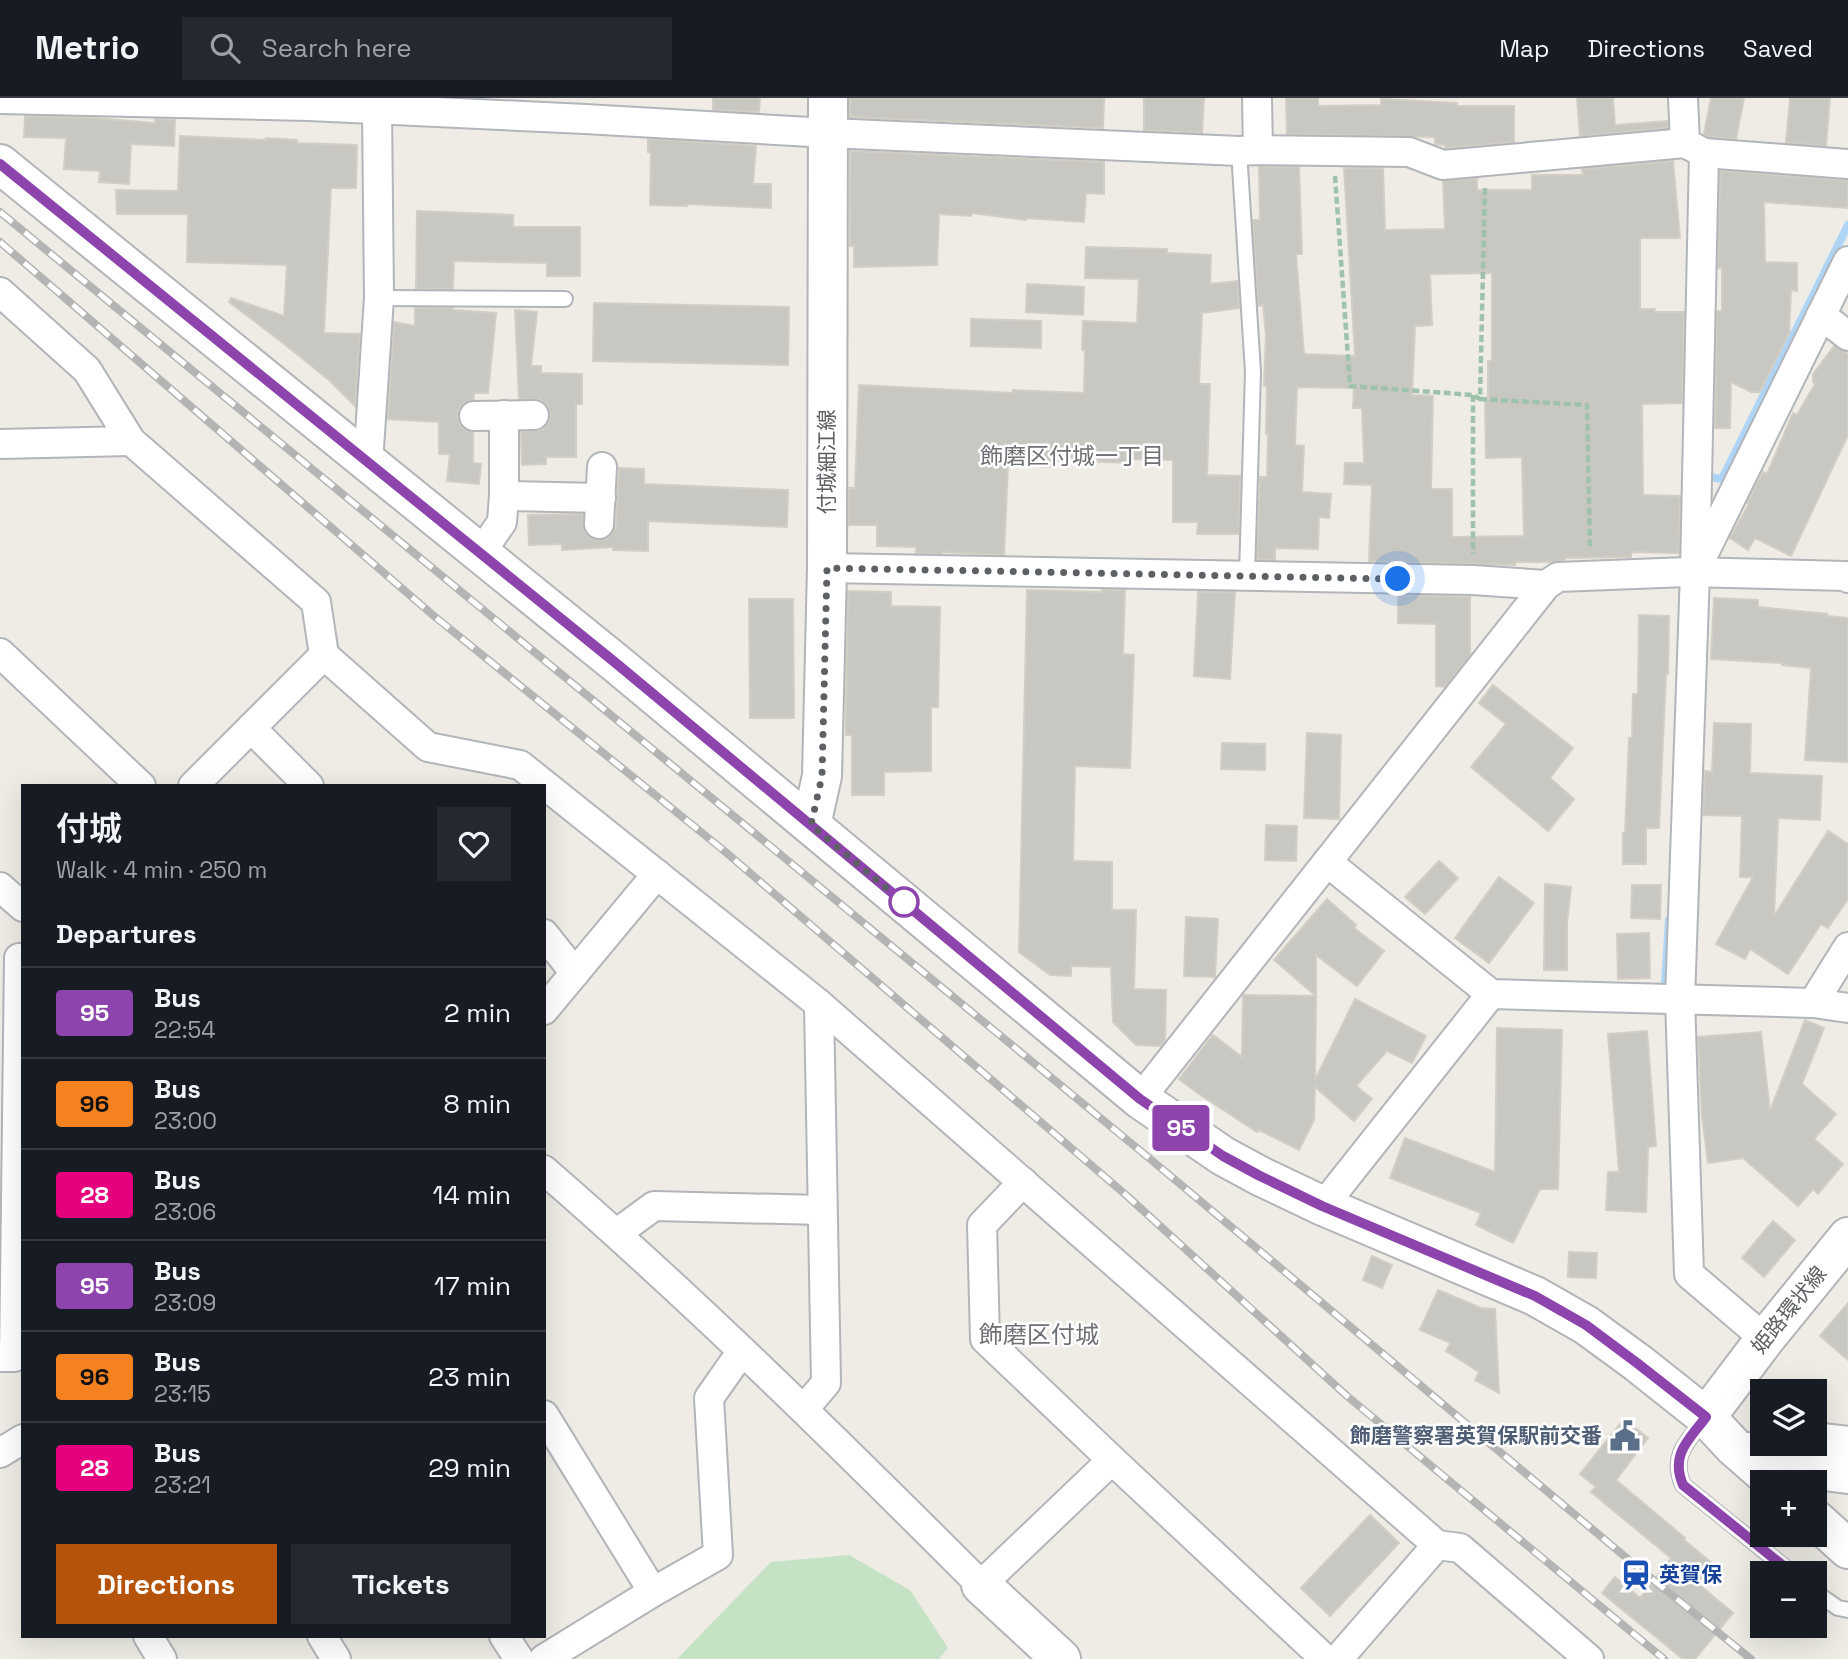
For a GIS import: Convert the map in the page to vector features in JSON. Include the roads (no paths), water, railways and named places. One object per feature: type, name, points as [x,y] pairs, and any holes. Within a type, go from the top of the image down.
[{"type":"main road","name":"付城細江線","points":[[811,825],[822,776],[827,568],[828,116]]},
{"type":"main road","points":[[0,164],[617,664],[1140,1099],[1223,1156],[1260,1176],[1322,1206],[1535,1296],[1586,1325],[1706,1417],[1748,1438],[1785,1466],[1848,1474]]},
{"type":"main road","name":"姫路環状線","points":[[1706,1417],[1848,1237]]},
{"type":"main road","points":[[1748,1438],[1767,1470]]},
{"type":"main road","points":[[1827,1443],[1848,1446]]},
{"type":"main road","points":[[1827,1530],[1848,1549]]},
{"type":"main road","points":[[981,1585],[1061,1659]]},
{"type":"street","points":[[1248,151],[1257,98]]},
{"type":"street","points":[[1683,98],[1695,148],[1695,572],[1680,999],[1689,1274],[1765,1339]]},
{"type":"street","points":[[0,99],[309,102],[377,109],[439,105],[828,116],[1248,151],[1409,152],[1443,165],[1695,148],[1848,164]]},
{"type":"street","points":[[368,463],[379,298],[377,109]]},
{"type":"street","points":[[1695,572],[1848,261]]},
{"type":"street","points":[[0,292],[87,370],[131,442],[316,602],[324,655],[428,747],[520,765],[544,784]]},
{"type":"street","points":[[1821,315],[1848,336]]},
{"type":"street","points":[[480,554],[502,522],[504,415]]},
{"type":"street","points":[[474,416],[534,415]]},
{"type":"street","points":[[0,444],[131,442]]},
{"type":"street","points":[[504,496],[600,511],[602,467]]},
{"type":"street","points":[[827,568],[1473,580],[1546,585]]},
{"type":"street","points":[[1140,1099],[1546,585],[1558,577],[1695,572],[1848,578]]},
{"type":"street","points":[[0,653],[139,784]]},
{"type":"street","points":[[195,784],[324,655]]},
{"type":"street","points":[[251,728],[307,784]]},
{"type":"street","points":[[546,786],[819,1004],[1437,1545],[1460,1548],[1590,1659]]},
{"type":"street","points":[[1327,862],[1491,994],[1814,1003],[1848,1008]]},
{"type":"street","points":[[546,1008],[657,874]]},
{"type":"street","points":[[0,887],[21,905]]},
{"type":"street","points":[[546,937],[575,973]]},
{"type":"street","points":[[1814,1003],[1848,947]]},
{"type":"street","points":[[0,1357],[14,1357],[19,1282],[19,1136],[14,957]]},
{"type":"street","points":[[1322,1206],[1491,994]]},
{"type":"street","points":[[804,1409],[825,1383],[819,1004]]},
{"type":"street","points":[[546,1172],[617,1233],[804,1409],[981,1585],[1112,1460]]},
{"type":"street","points":[[1023,1182],[982,1225],[985,1339],[1325,1659]]},
{"type":"street","points":[[617,1233],[654,1206],[821,1210]]},
{"type":"street","points":[[544,1659],[718,1555],[709,1398],[742,1351]]},
{"type":"street","points":[[546,1418],[653,1592]]},
{"type":"street","points":[[0,1453],[21,1440]]},
{"type":"street","points":[[1338,1659],[1437,1545]]},
{"type":"street","points":[[149,1638],[162,1659]]},
{"type":"street","points":[[323,1638],[336,1659]]},
{"type":"street","points":[[505,1638],[519,1659]]},
{"type":"lane","points":[[1247,576],[1252,372],[1248,151]]},
{"type":"lane","points":[[379,298],[565,299]]},
{"type":"lane","points":[[1706,1417],[1679,1455],[1678,1474],[1683,1485],[1777,1561]]},
{"type":"lane","points":[[1827,1600],[1838,1608],[1848,1610]]},
{"type":"waterway","points":[[1703,476],[1722,479],[1848,225]]},
{"type":"waterway","points":[[1665,983],[1669,920]]},
{"type":"railway","points":[[0,212],[1149,1158],[1751,1659]]},
{"type":"railway","points":[[0,242],[434,616],[722,849],[1126,1195],[1347,1396],[1664,1659]]},
{"type":"place","name":"飾磨警察署英賀保駅前交番","points":[[1625,1436]]},
{"type":"place","name":"英賀保","points":[[1636,1575]]},
{"type":"district","name":"飾磨区付城一丁目","points":[[1072,456]]},
{"type":"district","name":"飾磨区付城","points":[[1039,1335]]}]
